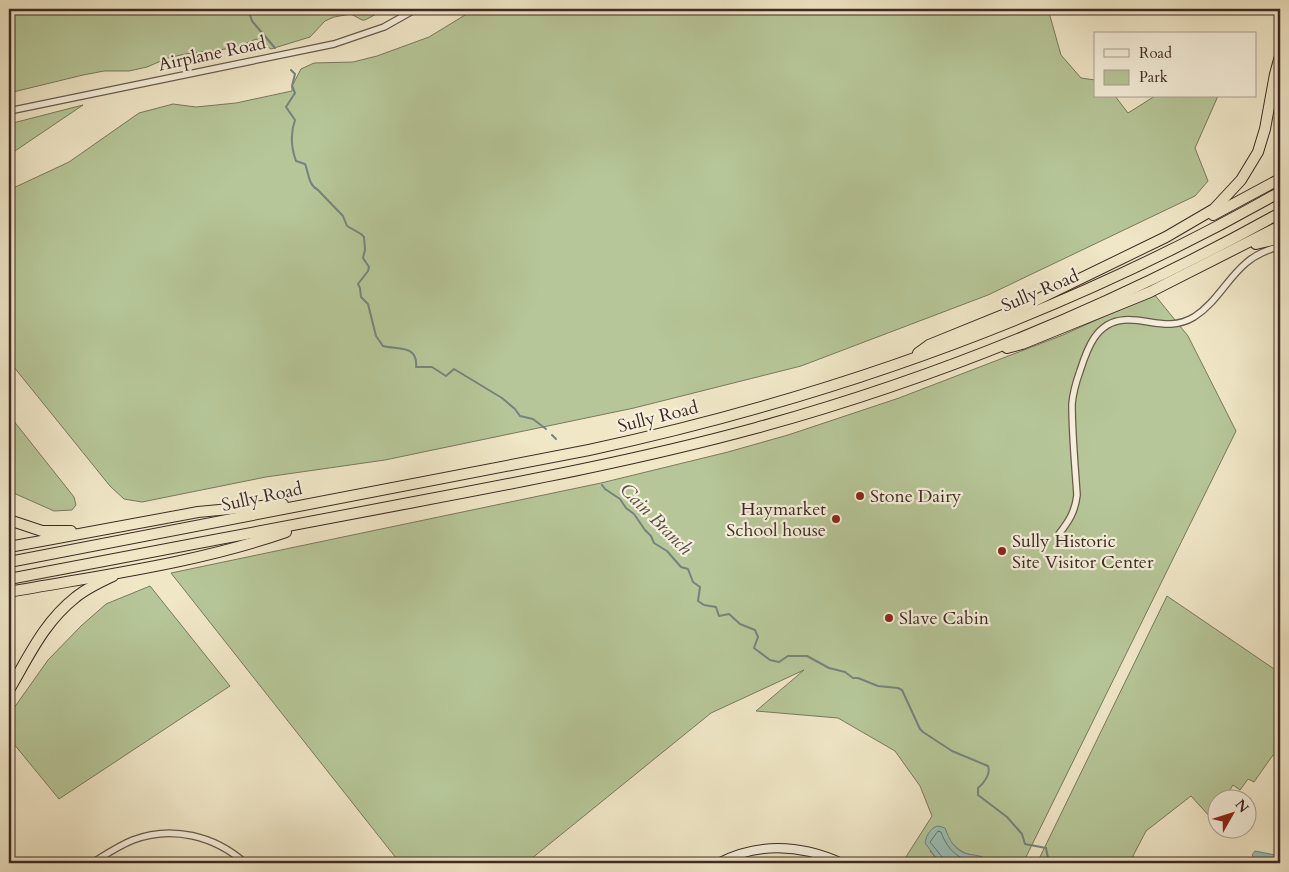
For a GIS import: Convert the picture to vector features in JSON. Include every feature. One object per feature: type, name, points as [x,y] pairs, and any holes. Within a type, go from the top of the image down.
[{"type":"highway","points":[[1166,237],[1214,209],[1237,186],[1251,166],[1261,145],[1280,56]]},
{"type":"highway","points":[[900,364],[929,345],[1002,317],[1199,222],[1280,179]]},
{"type":"highway","name":"Sully Road","points":[[9,562],[588,450],[656,435],[788,400],[900,364],[1009,322],[1099,284],[1196,237],[1280,192]]},
{"type":"highway","name":"Sully Road","points":[[9,579],[588,469],[699,443],[839,403],[977,354],[1120,294],[1215,248],[1280,213]]},
{"type":"highway","points":[[977,354],[1022,344],[1101,313],[1220,258],[1280,226]]},
{"type":"highway","points":[[1220,258],[1261,242],[1280,238]]},
{"type":"highway","points":[[9,547],[220,509],[339,498]]},
{"type":"highway","points":[[9,592],[226,551],[330,518]]},
{"type":"highway","points":[[9,520],[42,531],[99,531]]},
{"type":"highway","points":[[9,690],[39,636],[54,617],[77,596],[122,571]]},
{"type":"street","name":"Airplane Road","points":[[9,111],[334,44],[384,27],[416,9]]},
{"type":"street","points":[[1058,534],[1072,516],[1076,506],[1073,396],[1087,350],[1097,334],[1107,325],[1118,321],[1130,320],[1168,324],[1192,318],[1213,302],[1247,262],[1266,251],[1280,246]]},
{"type":"street","points":[[92,863],[133,840],[150,835],[172,833],[195,836],[217,843],[245,863]]},
{"type":"street","points":[[718,863],[735,854],[775,847],[806,850],[842,863]]},
{"type":"green space","points":[[9,9],[386,9],[365,20],[351,14],[334,17],[325,21],[310,37],[271,49],[256,39],[225,49],[168,58],[147,67],[129,71],[104,71],[9,93]]},
{"type":"green space","points":[[475,9],[1048,9],[1061,55],[1081,78],[1094,80],[1094,98],[1117,98],[1128,113],[1152,98],[1217,98],[1195,148],[1208,181],[1195,196],[988,295],[801,366],[634,408],[385,460],[266,477],[142,502],[124,499],[110,486],[9,361],[9,190],[69,162],[139,113],[173,104],[196,107],[236,103],[292,91],[292,86],[301,69],[314,63],[353,62],[377,56],[429,37]]},
{"type":"green space","points":[[83,105],[9,155],[9,124]]},
{"type":"green space","points":[[1154,294],[1188,336],[1236,431],[1023,863],[990,863],[982,857],[963,852],[951,842],[930,851],[940,863],[903,863],[932,816],[920,786],[895,751],[838,718],[756,711],[804,670],[711,713],[526,863],[400,863],[171,573],[601,483],[728,452],[788,435],[899,398],[1063,335]]},
{"type":"green space","points":[[9,415],[74,497],[76,505],[72,510],[54,511],[9,491]]},
{"type":"green space","points":[[150,586],[230,686],[59,799],[9,738],[9,715],[48,660],[81,626],[106,604]]},
{"type":"green space","points":[[1167,596],[1280,673],[1280,743],[1278,747],[1280,751],[1277,755],[1273,755],[1254,782],[1248,779],[1240,790],[1233,785],[1230,790],[1206,790],[1206,812],[1191,796],[1146,831],[1133,856],[1136,863],[1037,863]]},
{"type":"water","points":[[939,826],[945,828],[951,841],[959,851],[983,857],[990,863],[940,863],[925,843],[930,832]]},
{"type":"water","points":[[1255,851],[1280,856],[1280,863],[1258,863],[1252,855]]},
{"type":"waterway","name":"Cain Branch","points":[[248,9],[252,21],[275,48]]},
{"type":"waterway","name":"Cain Branch","points":[[291,70],[295,74],[292,86],[295,93],[286,107],[295,120],[292,140],[296,161],[305,164],[312,185],[343,216],[347,226],[364,237],[365,250],[363,258],[369,267],[358,284],[361,297],[368,304],[376,336],[383,346],[411,352],[416,360],[416,367],[432,367],[446,376],[454,369],[502,398],[520,416],[533,419],[546,429]]},
{"type":"waterway","name":"Cain Branch","points":[[552,435],[556,439]]},
{"type":"waterway","name":"Cain Branch","points":[[602,485],[620,499],[626,508],[634,514],[651,536],[654,543],[667,551],[681,567],[688,569],[693,582],[700,587],[698,601],[704,605],[716,607],[719,616],[729,614],[740,624],[755,630],[758,637],[754,648],[770,660],[779,662],[788,656],[807,656],[829,668],[845,672],[853,678],[858,678],[878,686],[902,690],[923,732],[952,751],[988,766],[988,775],[978,788],[978,795],[1007,817],[1022,834],[1025,844],[1046,848],[1049,863]]},
{"type":"place","name":"Stone Dairy","points":[[860,496]]},
{"type":"place","name":"Haymarket School house","points":[[836,519]]},
{"type":"place","name":"Sully Historic Site Visitor Center","points":[[1002,551]]},
{"type":"place","name":"Slave Cabin","points":[[889,618]]}]
